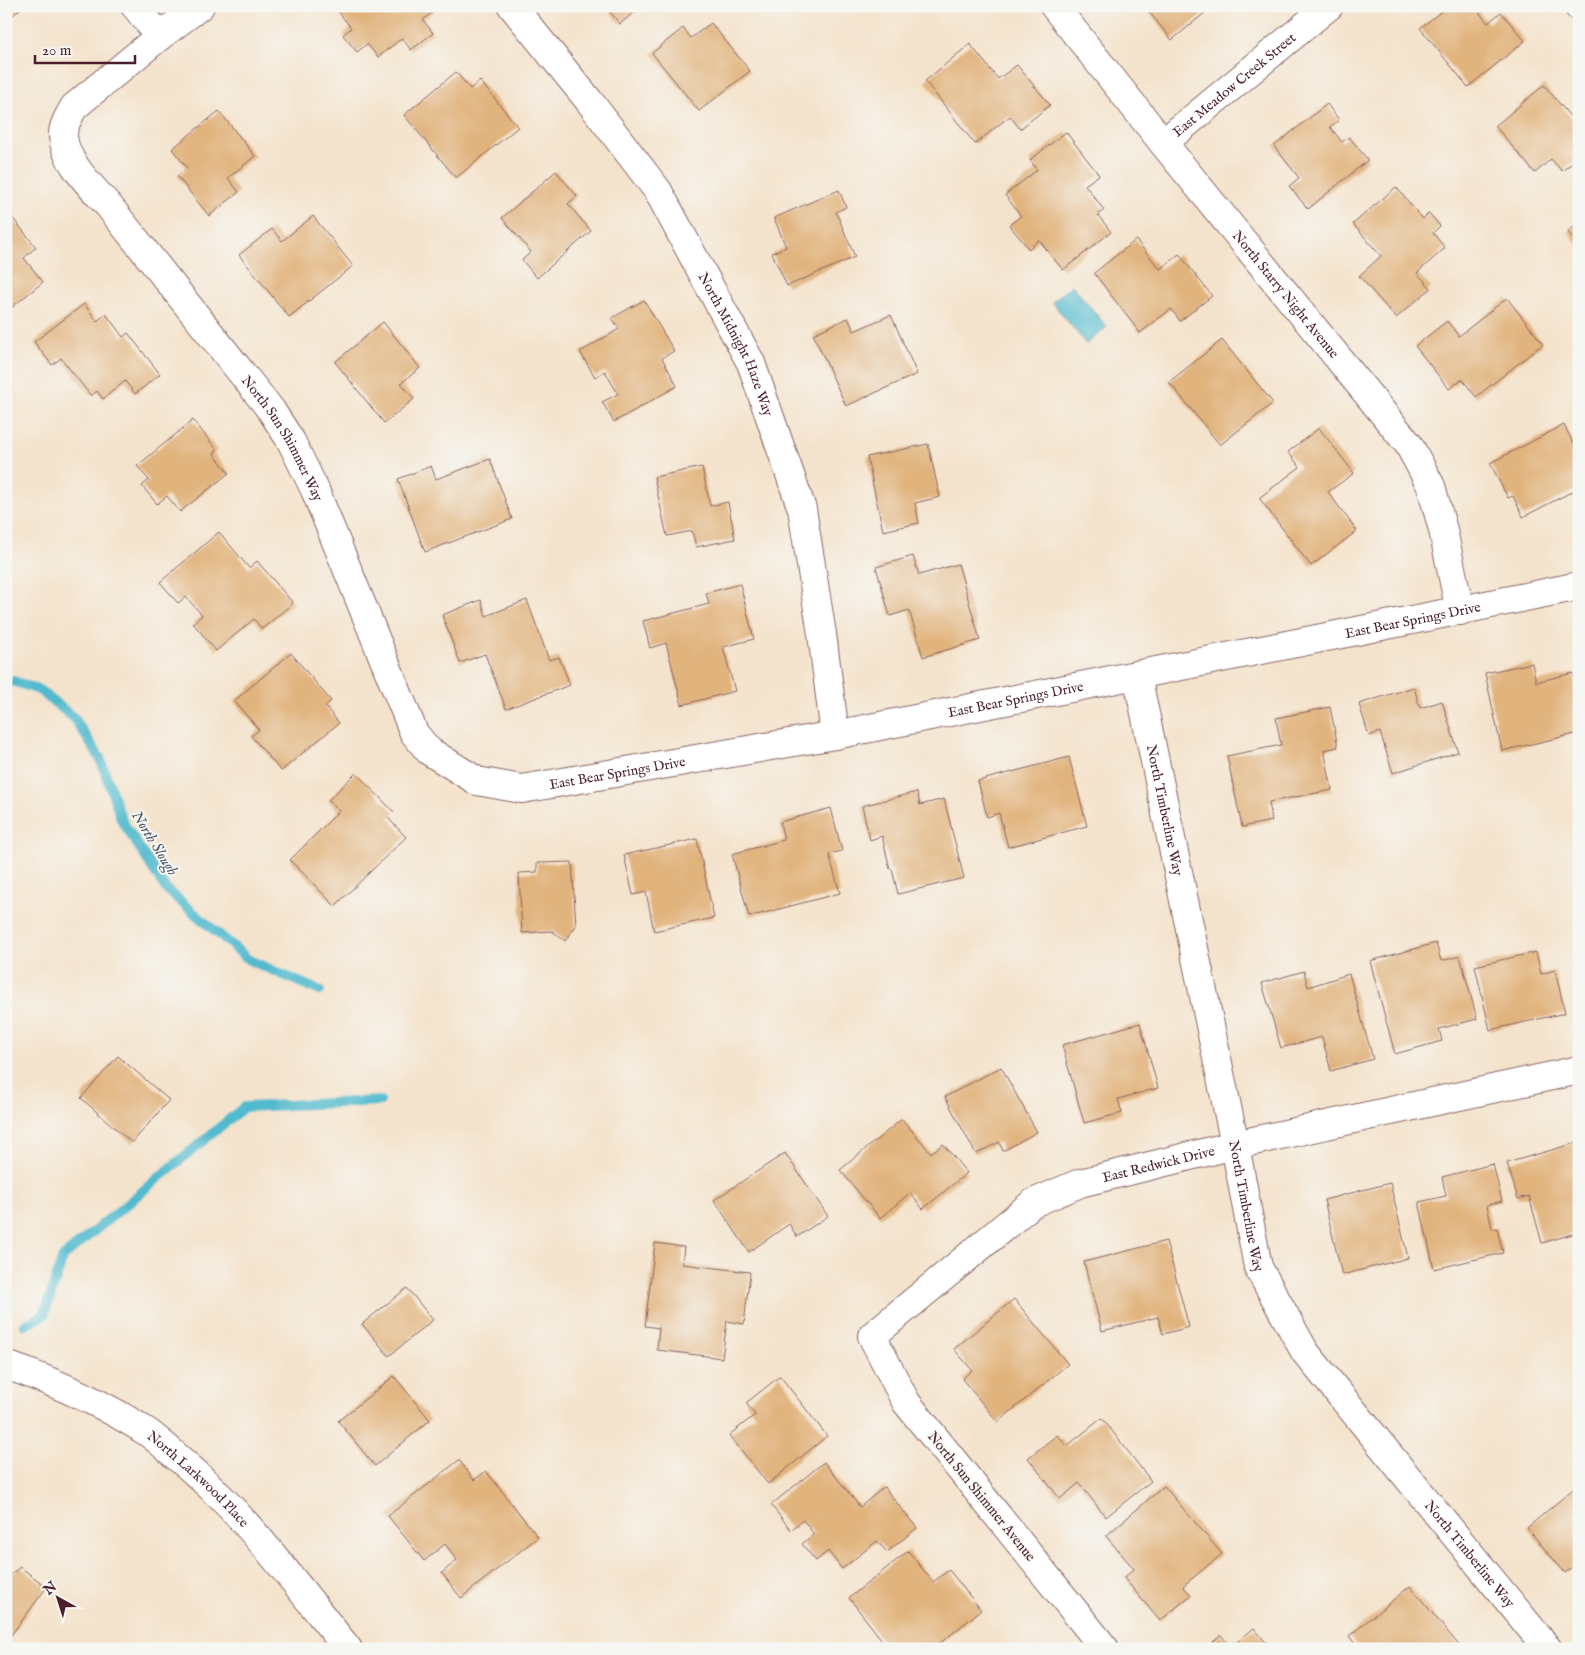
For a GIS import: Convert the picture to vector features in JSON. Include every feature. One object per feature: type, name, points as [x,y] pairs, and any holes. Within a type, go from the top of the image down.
[{"type":"street","points":[[135,6],[160,36],[200,6]]},
{"type":"street","name":"North Midnight Haze Way","points":[[512,6],[590,102],[658,192],[752,363],[802,508],[822,634],[835,735]]},
{"type":"street","name":"North Starry Night Avenue","points":[[1054,6],[1409,445],[1431,486],[1443,530],[1460,611]]},
{"type":"street","name":"East Meadow Creek Street","points":[[1163,143],[1329,6]]},
{"type":"street","name":"North Sun Shimmer Way","points":[[160,36],[74,107],[66,122],[63,135],[69,156],[86,181],[108,205],[271,410],[291,441],[315,490],[414,733],[429,751],[455,766]]},
{"type":"street","name":"East Bear Springs Drive","points":[[455,766],[477,781],[522,789],[835,735],[1579,586]]},
{"type":"street","name":"North Timberline Way","points":[[1137,675],[1235,1146],[1258,1267],[1305,1352],[1548,1649]]},
{"type":"street","name":"East Redwick Drive","points":[[872,1336],[1033,1203],[1080,1183],[1235,1146],[1579,1070]]},
{"type":"street","name":"North Sun Shimmer Avenue","points":[[872,1336],[906,1402],[1105,1649]]},
{"type":"street","name":"North Larkwood Place","points":[[6,1365],[50,1380],[119,1414],[149,1433],[205,1480],[256,1535],[348,1649]]},
{"type":"water","points":[[1072,285],[1107,327],[1086,344],[1052,302]]},
{"type":"building","points":[[6,6],[24,6],[6,21]]},
{"type":"building","points":[[341,6],[430,6],[434,11],[423,20],[433,33],[411,50],[402,38],[378,57],[367,44],[357,52],[343,35],[351,28],[337,10]]},
{"type":"building","points":[[605,6],[642,6],[620,24]]},
{"type":"building","points":[[1144,6],[1213,6],[1172,40]]},
{"type":"building","points":[[1448,6],[1474,6],[1488,23],[1501,12],[1525,41],[1468,87],[1420,28]]},
{"type":"building","points":[[711,23],[750,71],[699,111],[652,53],[683,28],[691,38]]},
{"type":"building","points":[[970,44],[998,79],[1017,65],[1050,105],[1020,129],[1010,116],[975,144],[925,81]]},
{"type":"building","points":[[456,72],[470,89],[480,81],[518,127],[456,178],[404,115]]},
{"type":"building","points":[[1544,85],[1579,127],[1579,157],[1562,171],[1551,159],[1535,173],[1495,126]]},
{"type":"building","points":[[1327,104],[1339,120],[1330,127],[1342,142],[1349,137],[1368,160],[1308,209],[1289,186],[1299,178],[1274,146]]},
{"type":"building","points":[[219,111],[255,156],[228,178],[239,192],[209,216],[177,176],[187,168],[172,149]]},
{"type":"building","points":[[1066,132],[1099,175],[1085,185],[1104,210],[1098,215],[1111,232],[1063,270],[1039,240],[1029,249],[1009,225],[1021,216],[1005,195],[1037,170],[1030,160]]},
{"type":"building","points":[[556,171],[577,196],[568,204],[591,231],[537,278],[522,260],[531,252],[502,218]]},
{"type":"building","points":[[1396,187],[1423,219],[1429,213],[1440,226],[1433,233],[1445,248],[1417,273],[1431,288],[1396,318],[1359,276],[1381,256],[1353,224]]},
{"type":"building","points":[[839,190],[846,207],[836,212],[855,257],[787,286],[772,253],[786,247],[774,218]]},
{"type":"building","points":[[11,216],[36,247],[24,258],[43,282],[6,312],[6,219]]},
{"type":"building","points":[[313,216],[353,266],[289,317],[239,255],[272,229],[282,241]]},
{"type":"building","points":[[1579,223],[1579,246],[1568,232]]},
{"type":"building","points":[[1136,240],[1160,269],[1179,254],[1212,296],[1180,321],[1171,309],[1140,333],[1094,273]]},
{"type":"building","points":[[1507,298],[1543,344],[1476,397],[1462,379],[1449,389],[1415,346],[1447,321],[1459,336]]},
{"type":"building","points":[[644,300],[674,351],[662,358],[677,386],[614,422],[602,402],[618,394],[605,371],[595,377],[580,352],[619,329],[612,318]]},
{"type":"building","points":[[84,304],[97,321],[106,314],[123,337],[128,333],[160,374],[135,394],[125,381],[103,399],[97,391],[91,396],[61,358],[52,365],[34,342]]},
{"type":"building","points":[[891,315],[917,374],[846,406],[813,334],[848,318],[854,331]]},
{"type":"building","points":[[383,322],[420,368],[401,383],[414,399],[384,423],[335,362]]},
{"type":"building","points":[[1222,340],[1273,403],[1220,445],[1169,382]]},
{"type":"building","points":[[193,420],[217,450],[214,454],[229,473],[180,512],[167,496],[157,504],[142,486],[149,480],[137,466]]},
{"type":"building","points":[[1564,425],[1579,454],[1579,488],[1523,517],[1513,496],[1508,498],[1490,463]]},
{"type":"building","points":[[1319,428],[1354,473],[1328,492],[1357,531],[1311,566],[1259,498],[1300,467],[1288,452]]},
{"type":"building","points":[[928,444],[940,497],[915,503],[919,523],[883,531],[867,457]]},
{"type":"building","points":[[490,459],[512,519],[425,552],[398,479],[431,466],[436,479]]},
{"type":"building","points":[[702,467],[710,506],[728,502],[735,539],[696,547],[692,531],[667,536],[654,477]]},
{"type":"building","points":[[219,532],[249,568],[257,561],[293,603],[262,629],[254,619],[216,651],[193,623],[202,615],[186,597],[178,603],[160,582]]},
{"type":"building","points":[[913,556],[919,575],[958,564],[980,640],[923,657],[909,610],[890,616],[876,567]]},
{"type":"building","points":[[740,584],[754,639],[723,647],[735,691],[682,705],[666,643],[650,648],[643,621],[709,604],[706,593]]},
{"type":"building","points":[[481,600],[486,616],[527,600],[549,660],[559,657],[570,685],[506,709],[485,654],[460,663],[442,615]]},
{"type":"building","points":[[291,653],[331,701],[325,706],[339,723],[281,771],[251,736],[259,730],[234,701]]},
{"type":"building","points":[[1532,663],[1536,682],[1573,673],[1579,697],[1579,733],[1502,751],[1485,673]]},
{"type":"building","points":[[1414,687],[1420,708],[1442,701],[1458,752],[1393,773],[1380,732],[1369,736],[1359,704]]},
{"type":"building","points":[[1330,707],[1338,747],[1324,750],[1332,790],[1269,802],[1272,821],[1242,827],[1227,756],[1281,745],[1276,718]]},
{"type":"building","points":[[1069,757],[1087,826],[1008,847],[999,813],[987,817],[978,781]]},
{"type":"building","points":[[356,773],[394,812],[388,818],[406,837],[335,906],[290,860],[339,811],[328,800]]},
{"type":"building","points":[[917,792],[920,805],[944,799],[964,878],[898,894],[882,836],[870,840],[862,806]]},
{"type":"building","points":[[831,808],[842,851],[829,854],[840,893],[749,917],[732,854],[784,840],[780,822]]},
{"type":"building","points":[[697,839],[714,918],[654,931],[646,892],[633,895],[624,855]]},
{"type":"building","points":[[572,862],[576,926],[565,941],[552,931],[522,933],[519,873],[537,872],[537,863]]},
{"type":"building","points":[[1436,943],[1441,961],[1460,956],[1477,1019],[1439,1029],[1442,1041],[1395,1054],[1370,961]]},
{"type":"building","points":[[1536,952],[1541,974],[1555,970],[1565,1013],[1490,1030],[1475,966]]},
{"type":"building","points":[[1304,971],[1308,987],[1349,974],[1373,1059],[1331,1071],[1322,1037],[1281,1048],[1262,983]]},
{"type":"building","points":[[1140,1023],[1158,1088],[1118,1099],[1122,1113],[1084,1123],[1062,1045]]},
{"type":"building","points":[[118,1056],[169,1100],[132,1143],[81,1098]]},
{"type":"building","points":[[1001,1067],[1037,1132],[1003,1151],[999,1142],[976,1154],[945,1097]]},
{"type":"building","points":[[902,1119],[931,1153],[943,1144],[967,1173],[923,1209],[910,1193],[880,1218],[840,1170]]},
{"type":"building","points":[[1579,1142],[1579,1232],[1542,1243],[1529,1196],[1518,1199],[1507,1163]]},
{"type":"building","points":[[785,1153],[828,1216],[797,1237],[789,1224],[749,1252],[714,1200]]},
{"type":"building","points":[[1493,1164],[1502,1201],[1487,1205],[1492,1229],[1497,1228],[1503,1253],[1434,1269],[1419,1202],[1446,1196],[1442,1177]]},
{"type":"building","points":[[1390,1183],[1408,1258],[1342,1275],[1324,1200]]},
{"type":"building","points":[[1166,1241],[1189,1327],[1163,1334],[1158,1317],[1102,1331],[1084,1262]]},
{"type":"building","points":[[655,1243],[684,1247],[682,1264],[750,1272],[744,1324],[727,1321],[722,1358],[657,1350],[659,1328],[645,1326]]},
{"type":"building","points":[[407,1288],[433,1320],[389,1356],[362,1324]]},
{"type":"building","points":[[1014,1299],[1068,1364],[998,1422],[962,1379],[972,1370],[954,1349]]},
{"type":"building","points":[[394,1376],[430,1420],[375,1466],[338,1421]]},
{"type":"building","points":[[780,1376],[827,1436],[768,1484],[729,1435],[755,1415],[746,1403]]},
{"type":"building","points":[[1102,1418],[1151,1481],[1106,1517],[1079,1483],[1060,1499],[1028,1458],[1057,1435],[1067,1446]]},
{"type":"building","points":[[459,1460],[474,1480],[486,1471],[538,1537],[461,1598],[442,1573],[457,1560],[445,1544],[424,1561],[388,1516]]},
{"type":"building","points":[[824,1462],[860,1507],[884,1487],[917,1528],[887,1552],[877,1541],[842,1569],[828,1551],[816,1561],[802,1544],[814,1534],[803,1520],[791,1530],[771,1505]]},
{"type":"building","points":[[1579,1484],[1579,1561],[1565,1573],[1527,1528]]},
{"type":"building","points":[[1164,1486],[1222,1554],[1183,1586],[1191,1595],[1160,1621],[1124,1578],[1134,1569],[1106,1536]]},
{"type":"building","points":[[908,1551],[933,1582],[949,1570],[981,1610],[933,1649],[889,1649],[849,1598]]},
{"type":"building","points":[[20,1567],[47,1587],[6,1642],[6,1573],[9,1576]]},
{"type":"building","points":[[1410,1586],[1462,1649],[1359,1649],[1349,1636]]},
{"type":"building","points":[[1254,1628],[1271,1649],[1205,1649],[1221,1635],[1231,1647]]},
{"type":"waterway","name":"North Slough","points":[[6,685],[13,681],[39,690],[74,718],[100,758],[122,821],[166,889],[249,960],[320,991]]},
{"type":"waterway","name":"North Slough","points":[[25,1325],[44,1315],[63,1257],[244,1107],[380,1101]]}]
